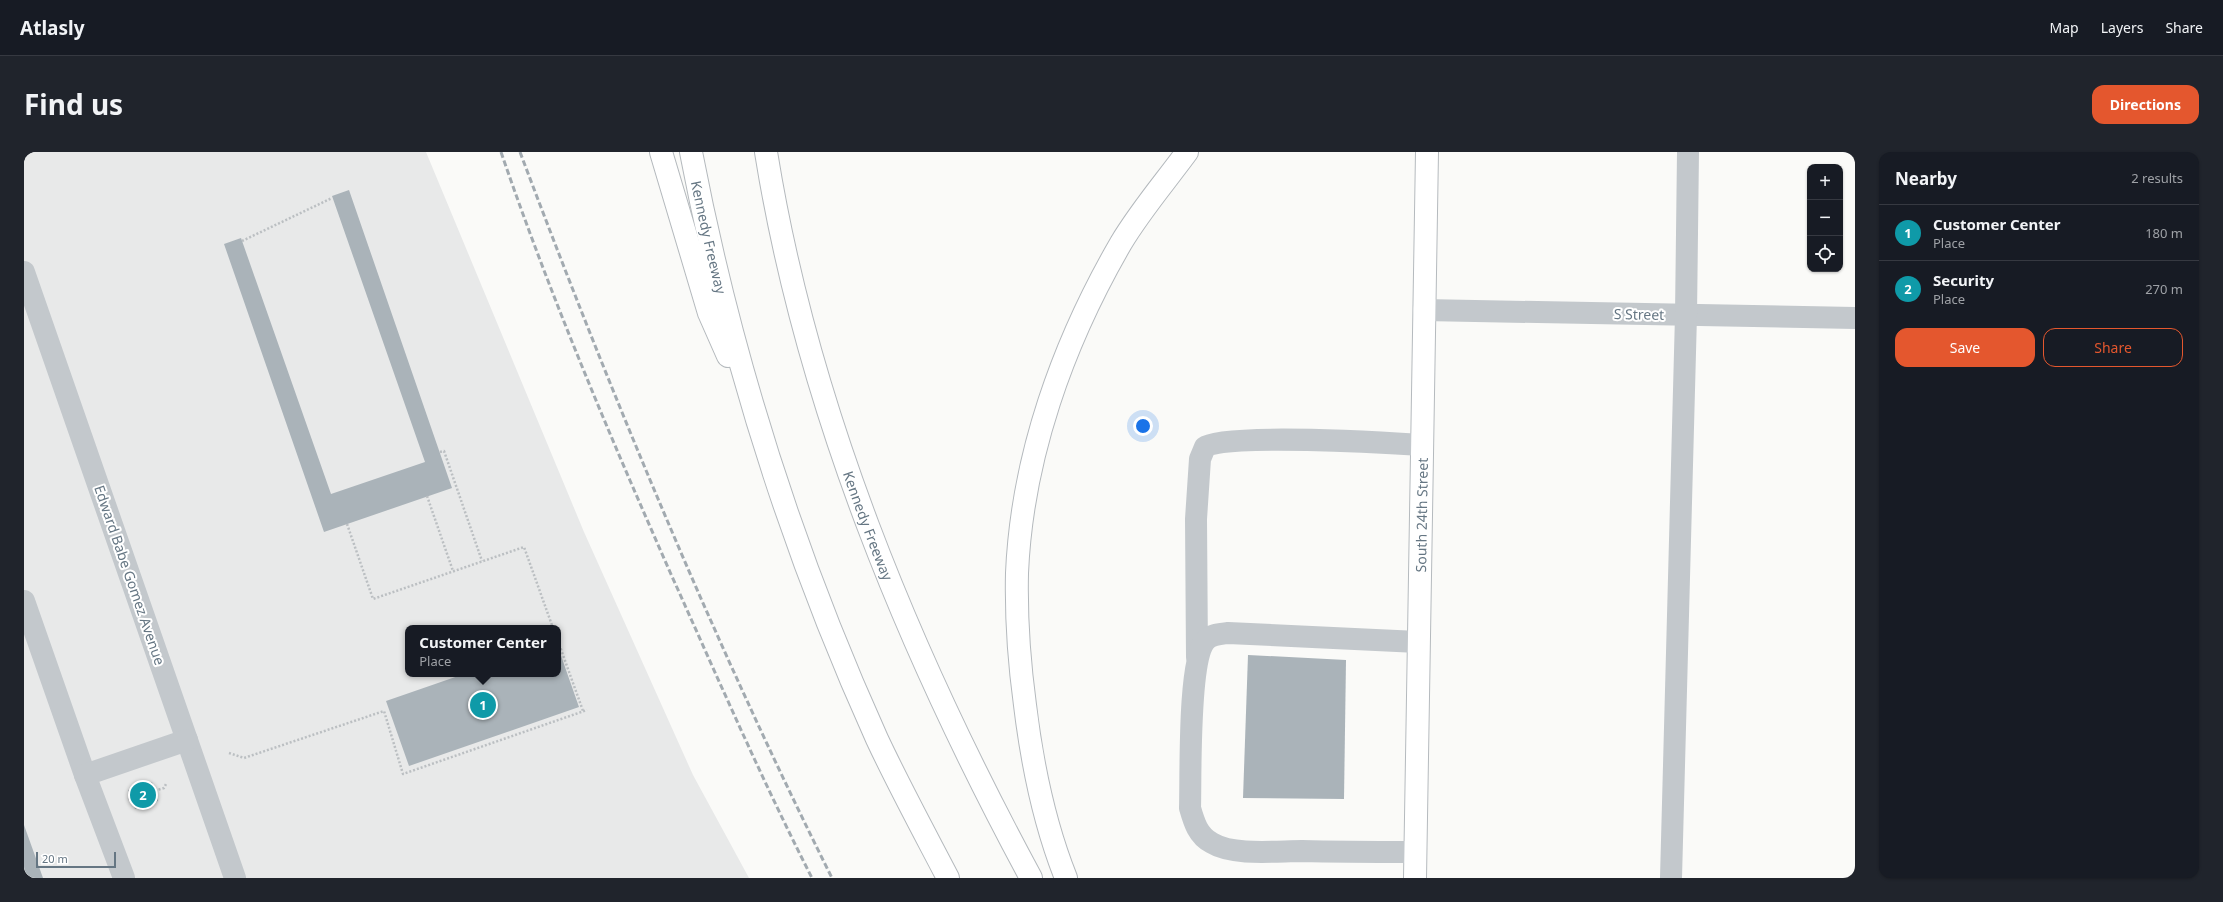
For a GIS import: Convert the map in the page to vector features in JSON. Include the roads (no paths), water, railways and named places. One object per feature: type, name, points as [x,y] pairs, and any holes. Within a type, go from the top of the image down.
[{"type":"main road","points":[[662,152],[669,183],[709,313],[754,416]]},
{"type":"main road","name":"Kennedy Freeway","points":[[691,152],[703,213],[754,416],[786,509],[845,665],[878,741],[948,878]]},
{"type":"main road","name":"Kennedy Freeway","points":[[766,152],[784,246],[809,344],[873,540],[960,741],[1031,878]]},
{"type":"main road","points":[[1066,878],[1044,808],[1029,737],[1022,683],[1017,634],[1017,572],[1023,511],[1033,460],[1050,399],[1075,332],[1093,294],[1122,242],[1187,152]]},
{"type":"main road","name":"South 24th Street","points":[[1415,878],[1427,152]]},
{"type":"street","points":[[1671,878],[1686,314],[1688,152]]},
{"type":"street","name":"Edward Babe Gomez Avenue","points":[[24,272],[235,878]]},
{"type":"street","name":"S Street","points":[[1424,310],[1855,318]]},
{"type":"street","points":[[1415,852],[1253,851],[1221,848],[1211,843],[1200,834],[1190,808],[1193,694],[1197,657],[1196,519],[1200,465],[1205,447],[1217,442],[1272,440],[1422,445]]},
{"type":"street","points":[[24,601],[85,776],[124,878]]},
{"type":"street","points":[[1197,657],[1202,646],[1211,636],[1228,633],[1418,642]]},
{"type":"street","points":[[85,776],[187,740]]},
{"type":"railway","points":[[501,152],[560,311],[625,468],[739,726],[812,878]]},
{"type":"railway","points":[[520,152],[628,428],[706,610],[832,878]]},
{"type":"place","name":"Customer Center","points":[[483,705]]},
{"type":"place","name":"Security","points":[[143,795]]}]
